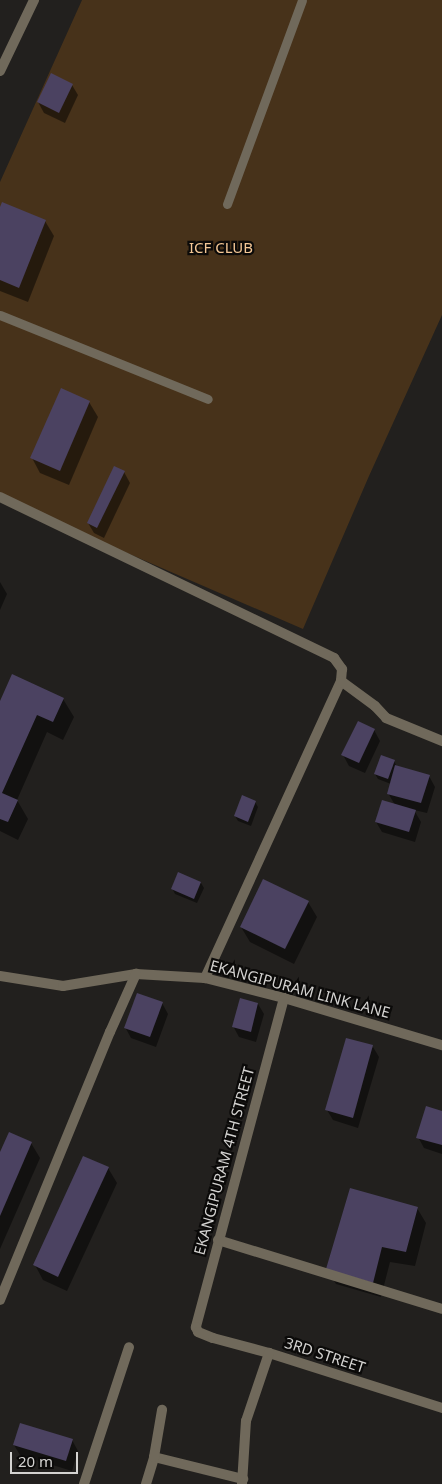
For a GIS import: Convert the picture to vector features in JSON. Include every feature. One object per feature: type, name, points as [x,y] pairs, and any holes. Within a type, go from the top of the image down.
[{"type":"street","points":[[0,72],[34,0]]},
{"type":"street","points":[[0,497],[334,658],[342,670],[341,681],[205,978]]},
{"type":"street","points":[[341,681],[375,706],[386,718],[428,737],[442,741]]},
{"type":"street","points":[[0,1300],[110,1032],[136,974]]},
{"type":"street","name":"EKANGIPURAM LINK LANE","points":[[0,976],[63,986],[136,974],[205,978],[284,998],[442,1045]]},
{"type":"street","name":"EKANGIPURAM 4TH STREET","points":[[198,1332],[196,1320],[284,998]]},
{"type":"street","points":[[218,1240],[442,1309]]},
{"type":"street","name":"3RD STREET","points":[[198,1332],[442,1408]]},
{"type":"street","points":[[84,1484],[129,1347]]},
{"type":"street","points":[[154,1457],[242,1482],[246,1421],[269,1353]]},
{"type":"street","points":[[146,1484],[154,1457],[162,1410]]},
{"type":"lane","points":[[227,204],[302,0]]},
{"type":"lane","points":[[0,315],[208,399]]},
{"type":"green space","name":"ICF CLUB","points":[[82,0],[442,0],[442,315],[369,476],[303,629],[0,498],[0,182]]},
{"type":"building","points":[[51,73],[73,84],[59,113],[37,102]]},
{"type":"building","points":[[2,202],[46,220],[19,288],[0,280],[0,207]]},
{"type":"building","points":[[61,388],[90,401],[60,471],[30,458]]},
{"type":"building","points":[[114,466],[125,471],[97,528],[87,523]]},
{"type":"building","points":[[12,674],[64,698],[53,722],[37,715],[2,793],[18,800],[8,822],[0,819],[0,701]]},
{"type":"building","points":[[358,721],[375,729],[359,763],[341,755]]},
{"type":"building","points":[[381,755],[395,760],[388,779],[374,774]]},
{"type":"building","points":[[395,765],[430,775],[421,803],[387,794]]},
{"type":"building","points":[[242,795],[256,801],[248,822],[234,816]]},
{"type":"building","points":[[382,800],[416,810],[409,832],[375,822]]},
{"type":"building","points":[[178,872],[201,882],[194,899],[171,889]]},
{"type":"building","points":[[263,879],[309,901],[285,949],[240,927]]},
{"type":"building","points":[[137,993],[163,1002],[150,1037],[124,1028]]},
{"type":"building","points":[[240,998],[258,1003],[251,1032],[232,1027]]},
{"type":"building","points":[[346,1038],[373,1045],[353,1118],[325,1110]]},
{"type":"building","points":[[426,1106],[442,1111],[442,1145],[416,1138]]},
{"type":"building","points":[[9,1132],[32,1142],[0,1216],[0,1152]]},
{"type":"building","points":[[83,1156],[109,1167],[58,1277],[33,1265]]},
{"type":"building","points":[[350,1188],[418,1207],[406,1252],[382,1247],[373,1283],[326,1269]]},
{"type":"building","points":[[20,1423],[73,1439],[66,1461],[13,1445]]}]
